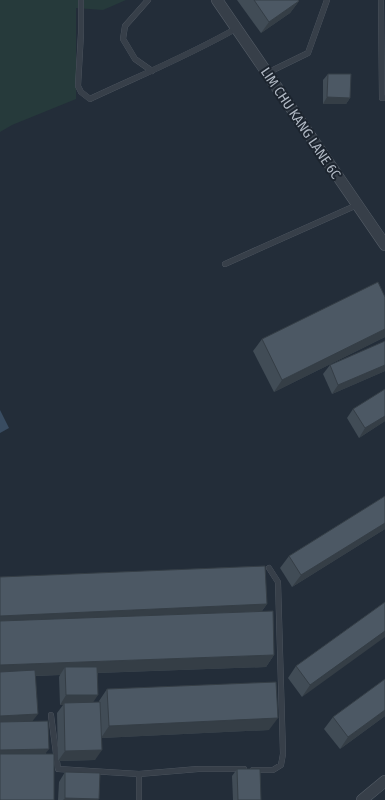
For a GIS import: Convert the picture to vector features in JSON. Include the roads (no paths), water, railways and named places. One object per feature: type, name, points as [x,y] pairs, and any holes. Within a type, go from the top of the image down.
[{"type":"street","name":"LIM CHU KANG LANE 6C","points":[[217,0],[385,245]]},
{"type":"street","points":[[362,800],[385,782]]},
{"type":"lane","points":[[81,0],[78,86],[81,92],[90,99],[152,71],[237,28]]},
{"type":"lane","points":[[148,0],[125,26],[123,39],[135,59],[152,71]]},
{"type":"lane","points":[[267,73],[308,53],[327,0]]},
{"type":"lane","points":[[381,0],[382,98],[385,98]]},
{"type":"lane","points":[[225,264],[357,205]]},
{"type":"lane","points":[[51,715],[58,769],[139,774],[198,769],[274,770],[281,765],[283,754],[278,582],[268,568]]},
{"type":"lane","points":[[139,774],[139,800]]},
{"type":"water","points":[[0,410],[9,428],[0,433]]}]
